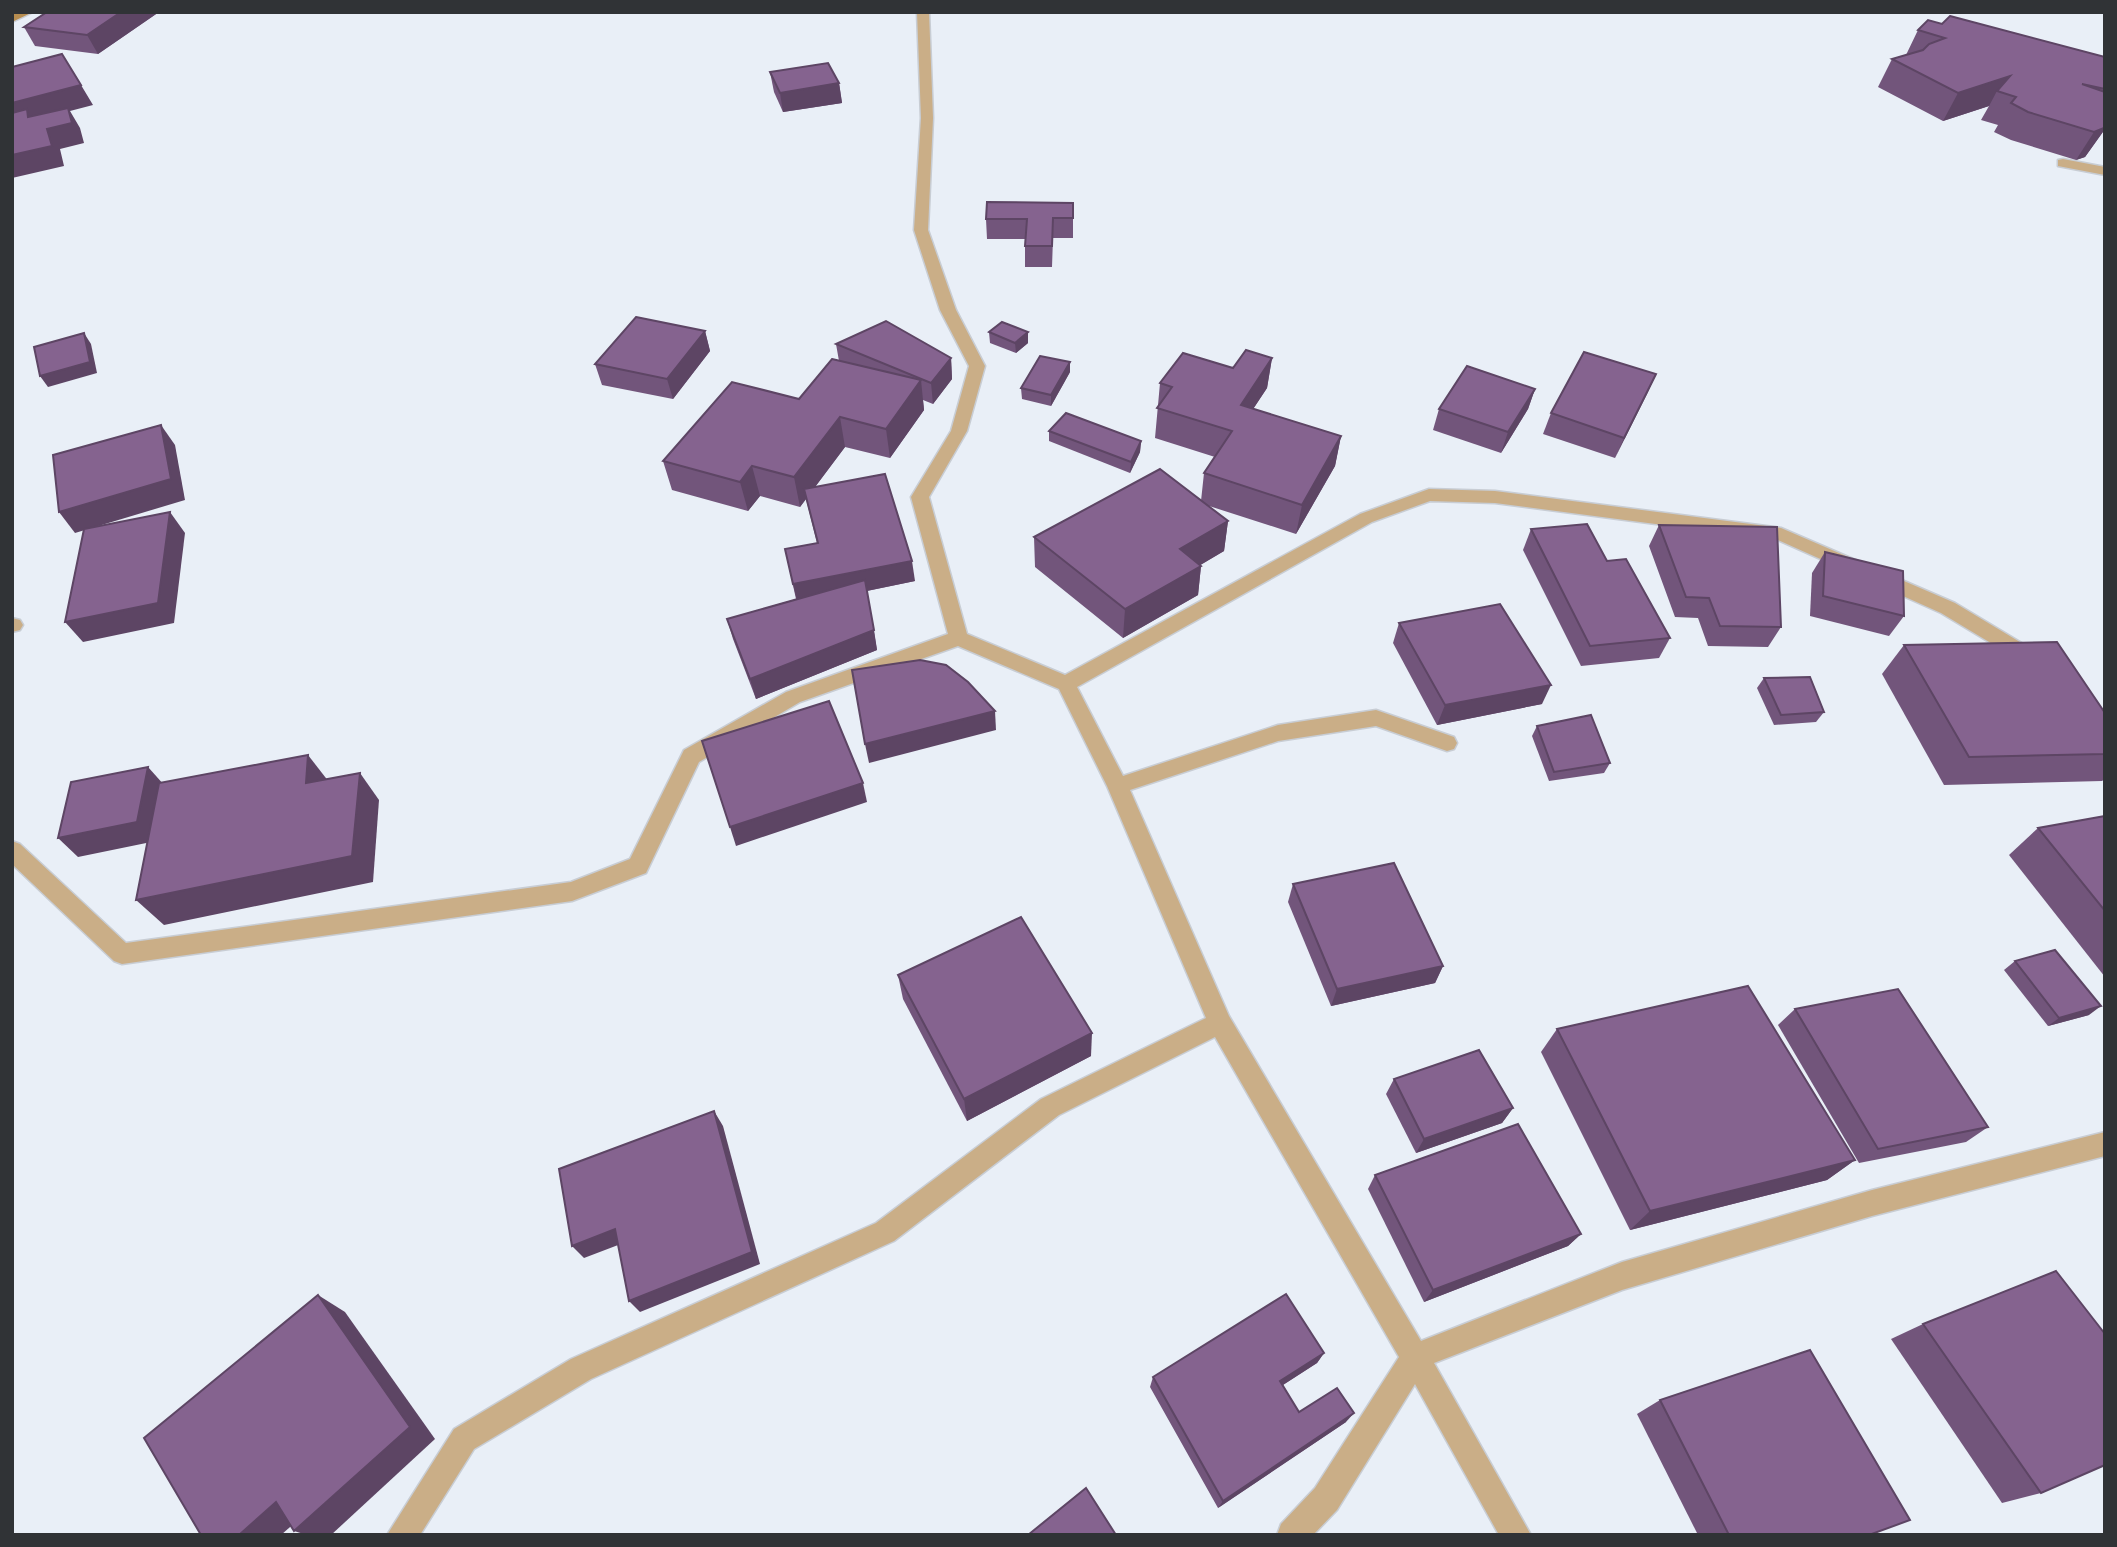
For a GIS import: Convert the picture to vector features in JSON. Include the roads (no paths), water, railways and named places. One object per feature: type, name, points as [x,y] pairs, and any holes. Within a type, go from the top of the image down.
[{"type":"street","points":[[12,19],[27,12]]},
{"type":"street","points":[[923,12],[927,118],[921,230],[948,310],[977,366],[959,431],[920,497],[959,638]]},
{"type":"street","points":[[2063,163],[2105,171]]},
{"type":"street","points":[[1066,684],[1366,518],[1429,495],[1495,497],[1781,534],[1948,608],[2027,655],[2049,672]]},
{"type":"street","points":[[12,850],[122,954],[572,891],[638,866],[691,756],[793,697],[959,638],[1066,684],[1118,786],[1220,1023],[1416,1357],[1516,1535]]},
{"type":"street","points":[[1118,786],[1278,733],[1376,718],[1447,743]]},
{"type":"street","points":[[402,1535],[464,1439],[582,1369],[885,1232],[1050,1107],[1220,1023]]},
{"type":"street","points":[[1292,1535],[1326,1499],[1416,1357],[1622,1276],[1872,1203],[2105,1144]]}]
